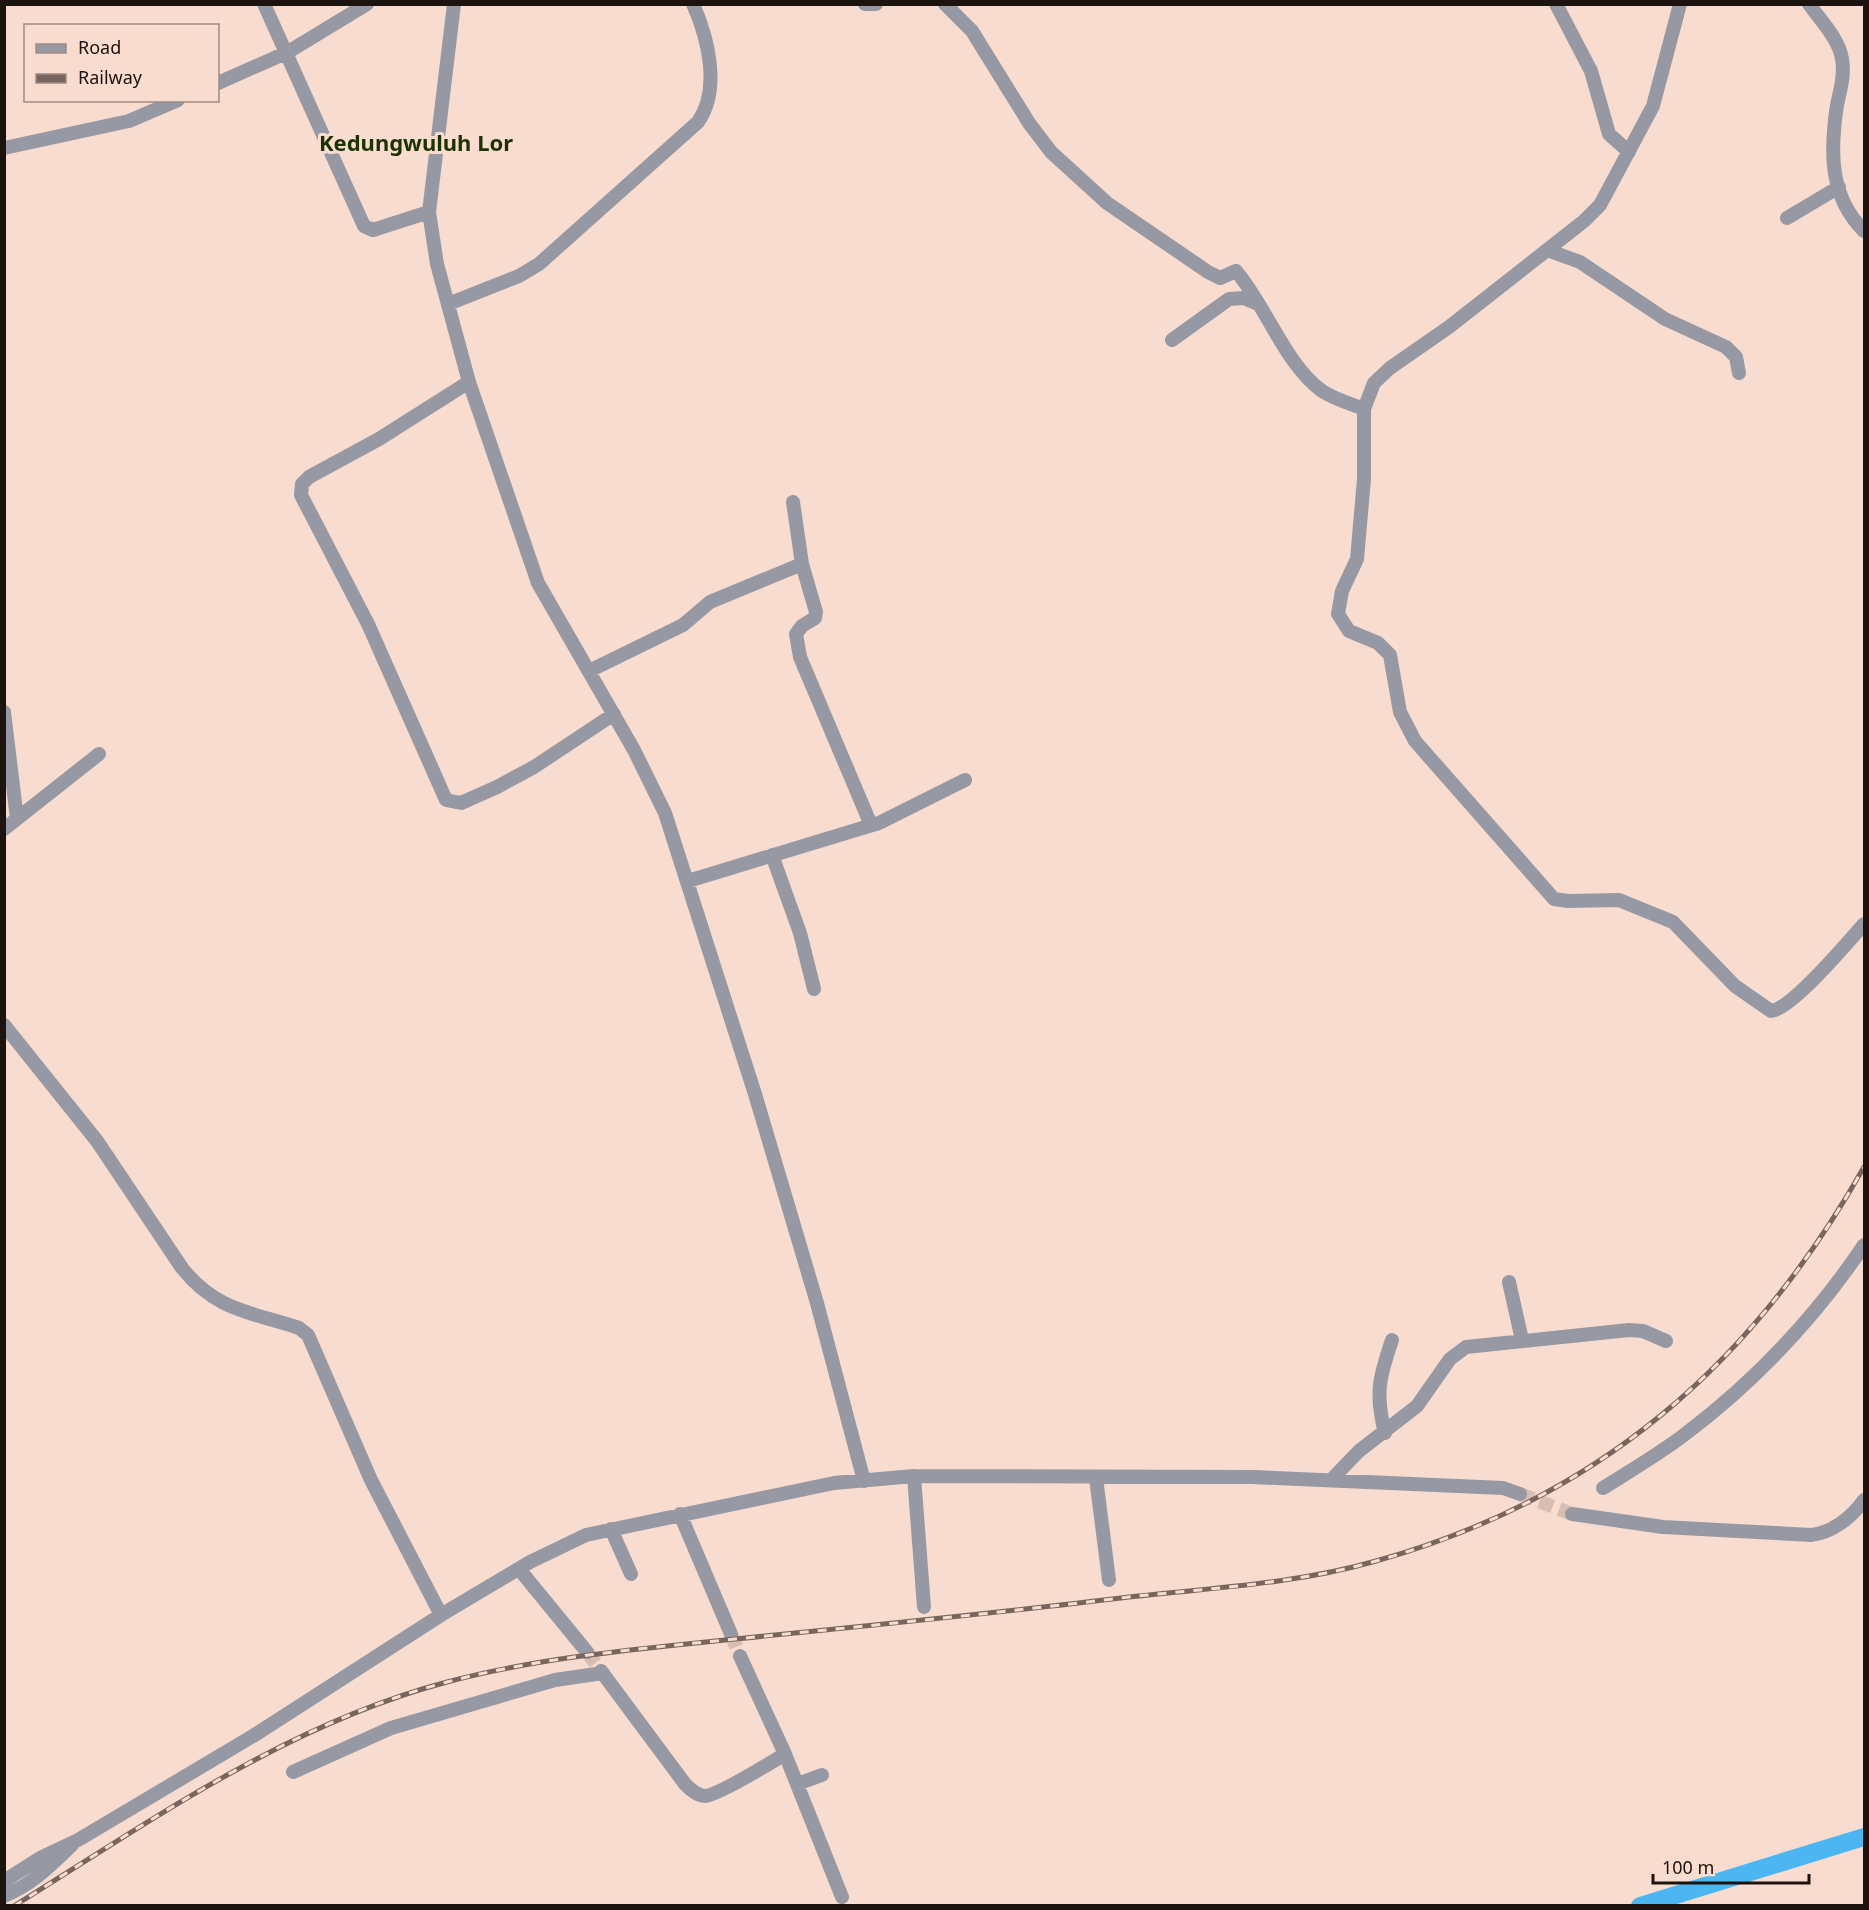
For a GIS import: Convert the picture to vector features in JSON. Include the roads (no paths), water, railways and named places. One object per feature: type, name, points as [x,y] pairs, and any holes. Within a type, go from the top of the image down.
[{"type":"street","points":[[264,4],[288,52],[364,226],[373,230],[429,212]]},
{"type":"street","points":[[219,83],[288,52],[367,4]]},
{"type":"street","points":[[454,4],[429,212],[437,264],[469,382],[538,583],[614,714],[661,801],[755,1094],[817,1303],[864,1481]]},
{"type":"street","points":[[448,304],[519,276],[539,264],[698,122],[709,100],[708,57],[703,28],[693,4]]},
{"type":"street","points":[[865,4],[876,4]]},
{"type":"street","points":[[945,4],[972,31],[1044,144],[1087,188],[1208,272],[1220,278],[1236,271],[1298,365],[1316,385],[1324,392],[1364,409]]},
{"type":"street","points":[[1556,4],[1591,71],[1609,134],[1629,152]]},
{"type":"street","points":[[1680,4],[1659,89],[1629,152],[1600,205],[1547,250],[1382,375],[1370,390],[1364,409],[1364,479],[1358,550],[1355,568],[1342,591],[1338,614],[1349,631],[1378,643],[1390,655],[1400,712],[1419,747],[1551,896],[1560,901],[1619,900],[1673,922],[1735,986],[1771,1011],[1783,1007],[1806,986],[1864,924]]},
{"type":"street","points":[[1809,4],[1836,43],[1842,61],[1831,142],[1839,188],[1849,211],[1864,231]]},
{"type":"street","points":[[4,148],[129,121],[173,102]]},
{"type":"street","points":[[1787,218],[1839,188]]},
{"type":"street","points":[[1547,250],[1580,262],[1665,319],[1726,347],[1736,357],[1739,373]]},
{"type":"street","points":[[1172,340],[1229,299],[1244,298],[1258,304]]},
{"type":"street","points":[[469,382],[379,439],[309,477],[302,484],[301,495],[368,624],[446,800],[461,803],[497,787],[534,767],[614,714]]},
{"type":"street","points":[[793,502],[802,564],[816,612],[815,618],[802,626],[796,634],[800,657],[871,825]]},
{"type":"street","points":[[589,671],[682,625],[710,602],[802,564]]},
{"type":"street","points":[[4,712],[17,819]]},
{"type":"street","points":[[4,829],[99,754]]},
{"type":"street","points":[[688,881],[871,825],[965,780]]},
{"type":"street","points":[[772,855],[797,923],[814,989]]},
{"type":"street","points":[[4,1025],[97,1141],[182,1268],[196,1285],[230,1308],[299,1328],[308,1335],[371,1480],[441,1615]]},
{"type":"street","points":[[1603,1488],[1683,1436],[1769,1362],[1838,1283],[1864,1245]]},
{"type":"street","points":[[1509,1282],[1522,1340]]},
{"type":"street","points":[[1333,1478],[1359,1452],[1417,1406],[1458,1351],[1471,1345],[1629,1329],[1643,1331],[1666,1341]]},
{"type":"street","points":[[1385,1433],[1378,1400],[1384,1361],[1392,1340]]},
{"type":"street","points":[[914,1476],[924,1607]]},
{"type":"street","points":[[4,1881],[42,1857],[78,1840],[253,1736],[441,1615],[519,1569],[579,1538],[680,1514],[834,1483],[914,1476],[1333,1478],[1503,1488],[1520,1494]]},
{"type":"street","points":[[1096,1478],[1108,1580]]},
{"type":"street","points":[[1572,1514],[1663,1527],[1810,1535],[1832,1528],[1852,1514],[1864,1500]]},
{"type":"street","points":[[680,1514],[731,1634]]},
{"type":"street","points":[[611,1530],[631,1574]]},
{"type":"street","points":[[519,1569],[587,1652]]},
{"type":"street","points":[[740,1656],[785,1754],[842,1897]]},
{"type":"street","points":[[293,1772],[391,1728],[555,1680],[602,1672],[685,1784],[694,1792],[705,1796],[785,1754]]},
{"type":"street","points":[[797,1784],[822,1775]]},
{"type":"street","points":[[4,1896],[27,1886],[59,1860],[78,1840]]},
{"type":"waterway","points":[[1640,1906],[1864,1837]]},
{"type":"tunnel","points":[[1520,1494],[1572,1514]]},
{"type":"tunnel","points":[[731,1634],[740,1656]]},
{"type":"tunnel","points":[[587,1652],[601,1671]]},
{"type":"railway","points":[[14,1906],[170,1808],[277,1749],[388,1700],[447,1682],[518,1666],[626,1650],[982,1614],[1284,1580],[1376,1561],[1456,1534],[1530,1501],[1598,1461],[1661,1415],[1719,1362],[1772,1303],[1820,1238],[1864,1167]]},
{"type":"district","name":"Kedungwuluh Lor","points":[[416,142]]}]
